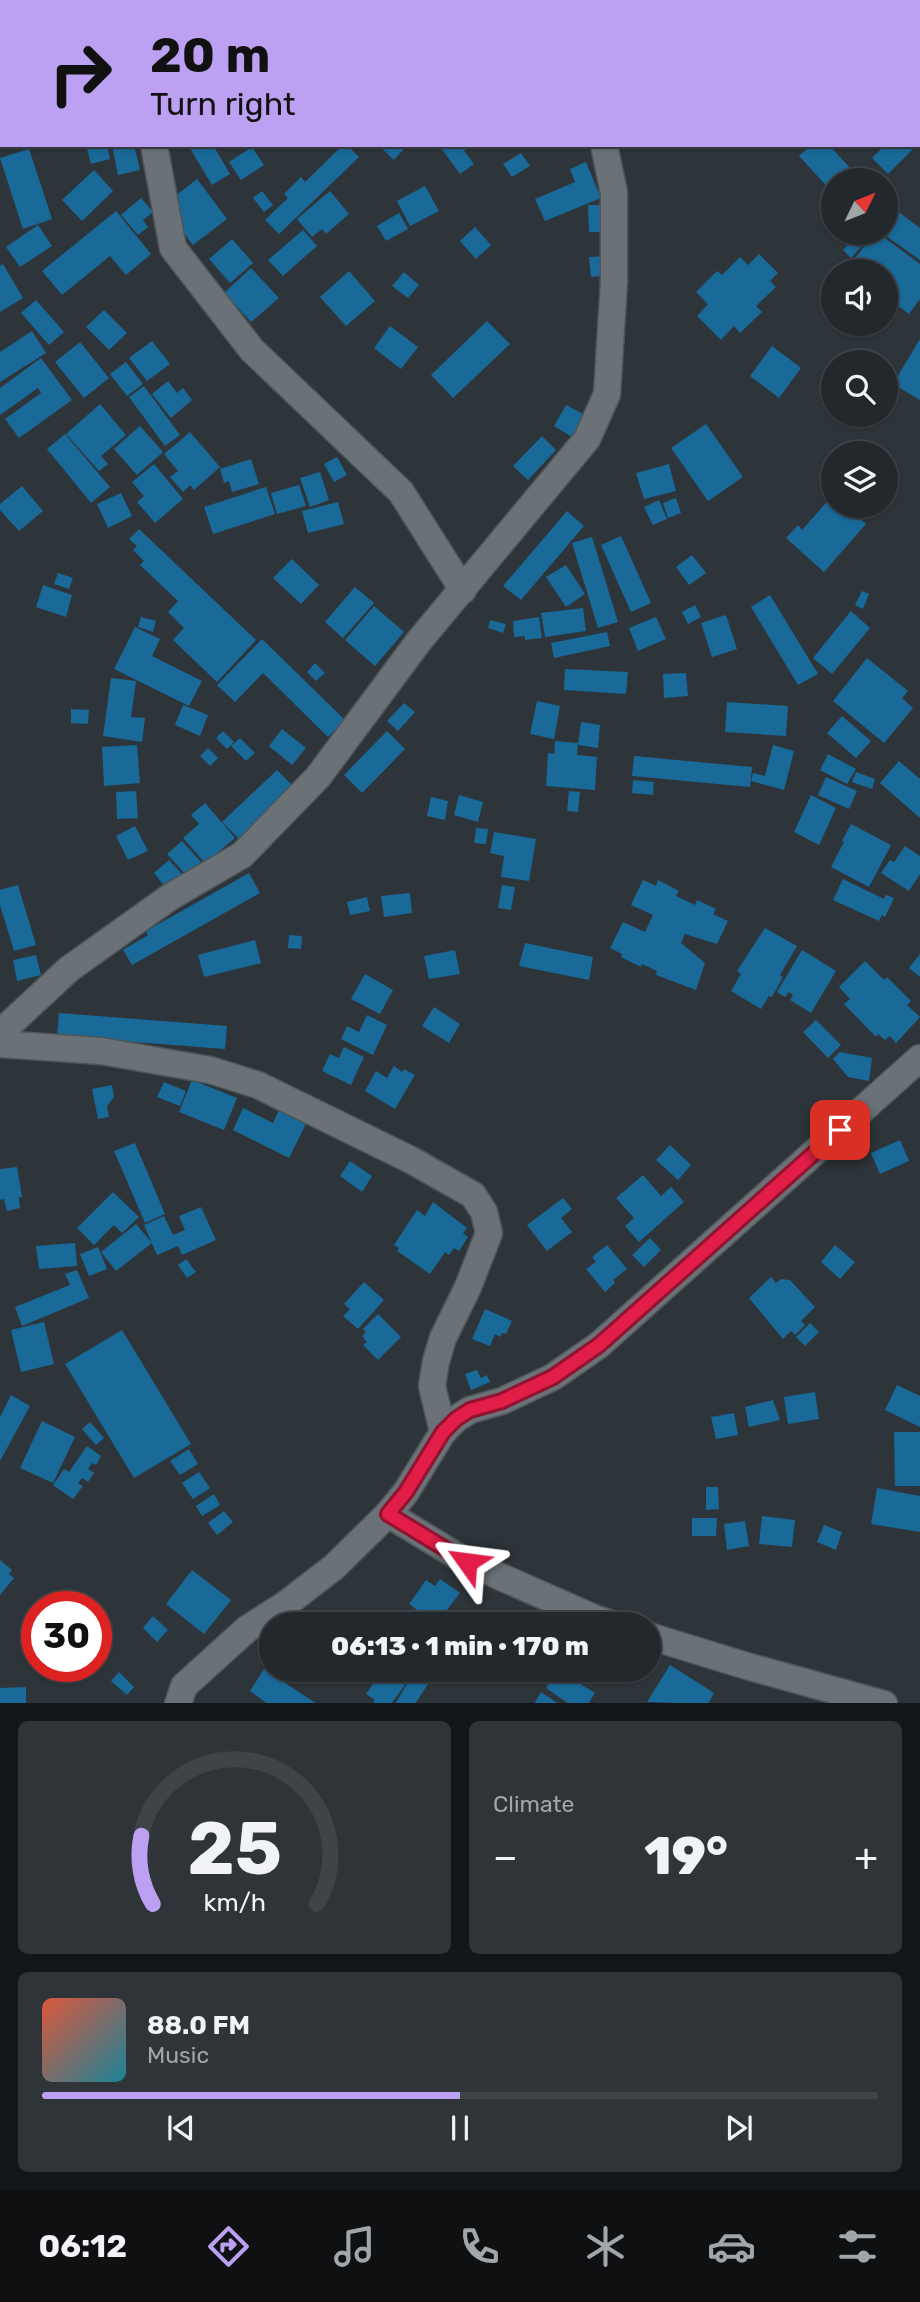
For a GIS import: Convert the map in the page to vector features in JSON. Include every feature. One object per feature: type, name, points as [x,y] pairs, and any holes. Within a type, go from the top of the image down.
[{"type":"street","points":[[154,147],[173,248],[252,350],[401,492],[463,590]]},
{"type":"street","points":[[0,1033],[69,969],[170,897],[242,855],[318,777],[419,641],[587,439],[607,394],[614,281],[614,193],[604,147]]},
{"type":"street","points":[[0,1044],[101,1052],[210,1070],[258,1085],[400,1154],[473,1195],[484,1212],[489,1233],[468,1287],[443,1338],[436,1361],[432,1386],[443,1432]]},
{"type":"street","points":[[178,1703],[184,1686],[247,1629],[286,1604],[334,1567],[388,1514],[406,1492],[443,1432],[456,1419],[470,1410],[502,1401],[553,1377],[599,1345],[920,1058]]},
{"type":"street","points":[[388,1514],[467,1562],[578,1612]]},
{"type":"street","points":[[661,1640],[884,1703]]},
{"type":"building","points":[[87,147],[107,147],[110,159],[91,164]]},
{"type":"building","points":[[112,147],[134,147],[140,170],[118,175]]},
{"type":"building","points":[[189,147],[214,147],[230,174],[212,185]]},
{"type":"building","points":[[252,147],[264,165],[241,180],[229,162]]},
{"type":"building","points":[[341,147],[349,147],[359,157],[279,234],[265,220],[288,198],[284,194],[301,177],[305,182]]},
{"type":"building","points":[[380,147],[405,147],[394,160]]},
{"type":"building","points":[[440,147],[469,147],[464,151],[474,164],[460,174]]},
{"type":"building","points":[[809,147],[831,147],[850,168],[821,168],[821,180],[799,156]]},
{"type":"building","points":[[883,147],[915,147],[894,168],[882,168],[872,158]]},
{"type":"building","points":[[29,149],[52,219],[23,229],[0,158]]},
{"type":"building","points":[[521,153],[530,166],[512,177],[503,164]]},
{"type":"building","points":[[586,162],[601,198],[545,221],[535,199],[575,182],[570,169]]},
{"type":"building","points":[[94,170],[113,191],[82,221],[62,200]]},
{"type":"building","points":[[197,179],[227,219],[193,245],[167,211],[178,203],[174,197]]},
{"type":"building","points":[[425,186],[439,211],[410,226],[397,201]]},
{"type":"building","points":[[262,191],[273,205],[264,212],[253,198]]},
{"type":"building","points":[[330,191],[349,214],[326,234],[322,229],[312,237],[297,219]]},
{"type":"building","points":[[141,198],[153,212],[143,220],[148,227],[138,235],[121,215]]},
{"type":"building","points":[[588,205],[607,205],[607,232],[589,232]]},
{"type":"building","points":[[116,211],[151,254],[126,275],[110,256],[62,295],[42,271]]},
{"type":"building","points":[[898,212],[920,228],[920,260],[898,244]]},
{"type":"building","points":[[399,213],[408,229],[386,241],[377,226]]},
{"type":"building","points":[[38,225],[52,246],[20,267],[6,247]]},
{"type":"building","points":[[475,227],[491,245],[476,259],[460,241]]},
{"type":"building","points":[[303,230],[317,246],[283,276],[268,260]]},
{"type":"building","points":[[232,239],[253,263],[230,283],[209,259]]},
{"type":"building","points":[[848,245],[863,245],[851,258],[843,250]]},
{"type":"building","points":[[865,245],[894,245],[920,264],[920,299],[909,314],[898,306],[898,259],[855,259]]},
{"type":"building","points":[[759,254],[778,273],[770,281],[776,287],[756,306],[762,312],[740,333],[734,326],[721,340],[697,316],[708,304],[696,292],[717,271],[722,275],[740,257],[748,265]]},
{"type":"building","points":[[608,256],[610,275],[591,277],[589,257]]},
{"type":"building","points":[[3,264],[23,298],[0,312],[0,266]]},
{"type":"building","points":[[251,268],[279,298],[251,322],[224,293]]},
{"type":"building","points":[[349,271],[375,301],[346,326],[320,297]]},
{"type":"building","points":[[404,272],[419,285],[408,298],[392,286]]},
{"type":"building","points":[[36,300],[64,332],[49,345],[21,313]]},
{"type":"building","points":[[104,310],[127,333],[109,350],[86,327]]},
{"type":"building","points":[[487,321],[510,344],[453,398],[431,375]]},
{"type":"building","points":[[390,326],[418,347],[401,369],[374,348]]},
{"type":"building","points":[[32,331],[46,353],[0,382],[0,352]]},
{"type":"building","points":[[920,339],[920,400],[898,387],[898,376]]},
{"type":"building","points":[[152,341],[170,364],[147,381],[129,358]]},
{"type":"building","points":[[80,342],[109,378],[84,398],[55,362]]},
{"type":"building","points":[[772,346],[801,368],[779,398],[750,376]]},
{"type":"building","points":[[41,358],[72,400],[19,438],[5,419],[41,393],[38,388],[0,415],[0,388]]},
{"type":"building","points":[[126,362],[143,384],[127,396],[110,374]]},
{"type":"building","points":[[168,381],[177,393],[183,388],[192,400],[171,418],[152,394]]},
{"type":"building","points":[[144,386],[180,435],[165,446],[129,397]]},
{"type":"building","points":[[100,404],[126,435],[101,456],[108,464],[99,471],[66,434]]},
{"type":"building","points":[[566,405],[585,415],[572,437],[554,426]]},
{"type":"building","points":[[706,424],[743,477],[708,501],[671,448]]},
{"type":"building","points":[[140,426],[163,452],[137,475],[114,449]]},
{"type":"building","points":[[190,432],[220,467],[194,490],[190,485],[183,492],[170,477],[178,471],[164,454]]},
{"type":"building","points":[[65,434],[110,487],[91,503],[47,449]]},
{"type":"building","points":[[542,436],[556,450],[528,480],[513,466]]},
{"type":"building","points":[[337,457],[347,475],[334,482],[324,464]]},
{"type":"building","points":[[251,459],[259,484],[232,492],[229,481],[224,483],[220,469]]},
{"type":"building","points":[[154,464],[183,499],[155,523],[137,502],[144,496],[132,482]]},
{"type":"building","points":[[669,464],[676,491],[644,499],[636,473]]},
{"type":"building","points":[[320,472],[329,500],[310,507],[300,478]]},
{"type":"building","points":[[299,485],[306,506],[277,514],[271,493]]},
{"type":"building","points":[[22,486],[43,511],[19,531],[0,510],[0,504]]},
{"type":"building","points":[[266,487],[275,514],[213,534],[204,507]]},
{"type":"building","points":[[121,493],[132,516],[108,528],[97,504]]},
{"type":"building","points":[[676,498],[681,513],[668,518],[663,503]]},
{"type":"building","points":[[659,500],[667,519],[653,525],[644,507]]},
{"type":"building","points":[[338,502],[344,524],[308,533],[302,511]]},
{"type":"building","points":[[821,509],[821,518],[859,518],[866,524],[824,572],[786,538],[798,525],[802,530]]},
{"type":"building","points":[[567,511],[584,526],[521,600],[503,586]]},
{"type":"building","points":[[139,529],[256,640],[217,682],[173,640],[184,628],[168,612],[178,601],[140,565],[144,561],[133,550],[137,546],[129,539]]},
{"type":"building","points":[[621,536],[651,603],[631,612],[601,545]]},
{"type":"building","points":[[592,537],[618,622],[598,628],[572,543]]},
{"type":"building","points":[[692,555],[706,573],[689,585],[676,567]]},
{"type":"building","points":[[292,559],[319,585],[301,604],[273,578]]},
{"type":"building","points":[[566,565],[585,594],[566,607],[546,577]]},
{"type":"building","points":[[58,573],[73,578],[69,589],[54,584]]},
{"type":"building","points":[[43,585],[72,595],[66,617],[36,607]]},
{"type":"building","points":[[355,587],[374,603],[343,638],[325,622]]},
{"type":"building","points":[[862,591],[869,594],[863,609],[855,605]]},
{"type":"building","points":[[770,595],[818,674],[798,685],[751,607]]},
{"type":"building","points":[[695,605],[701,617],[688,624],[682,612]]},
{"type":"building","points":[[374,606],[404,632],[375,666],[345,640]]},
{"type":"building","points":[[583,608],[586,631],[545,637],[541,613]]},
{"type":"building","points":[[851,611],[870,628],[832,674],[813,658]]},
{"type":"building","points":[[726,615],[737,649],[712,657],[701,623]]},
{"type":"building","points":[[141,617],[156,621],[153,632],[138,627]]},
{"type":"building","points":[[539,617],[542,638],[525,640],[525,636],[514,637],[513,621]]},
{"type":"building","points":[[656,617],[666,639],[638,651],[629,628]]},
{"type":"building","points":[[490,620],[506,624],[503,633],[488,628]]},
{"type":"building","points":[[135,627],[160,639],[152,656],[202,681],[189,706],[114,669]]},
{"type":"building","points":[[607,632],[610,646],[554,658],[551,643]]},
{"type":"building","points":[[262,639],[345,720],[328,737],[263,673],[235,702],[217,685]]},
{"type":"building","points":[[867,658],[908,691],[902,698],[913,708],[884,743],[833,701]]},
{"type":"building","points":[[315,663],[325,673],[316,681],[307,672]]},
{"type":"building","points":[[565,669],[628,672],[626,694],[564,690]]},
{"type":"building","points":[[686,673],[688,696],[664,698],[663,674]]},
{"type":"building","points":[[111,678],[136,681],[131,717],[145,718],[142,742],[103,736]]},
{"type":"building","points":[[537,701],[560,706],[554,739],[530,734]]},
{"type":"building","points":[[727,702],[788,706],[786,736],[725,732]]},
{"type":"building","points":[[404,703],[415,712],[398,731],[387,721]]},
{"type":"building","points":[[183,705],[208,715],[200,736],[175,725]]},
{"type":"building","points":[[71,709],[89,710],[88,724],[71,723]]},
{"type":"building","points":[[842,716],[871,741],[856,758],[827,733]]},
{"type":"building","points":[[581,722],[600,725],[598,748],[578,745]]},
{"type":"building","points":[[282,729],[306,748],[292,765],[269,746]]},
{"type":"building","points":[[223,731],[234,742],[227,749],[216,738]]},
{"type":"building","points":[[387,731],[405,749],[362,793],[344,775]]},
{"type":"building","points":[[240,738],[255,753],[246,761],[231,746]]},
{"type":"building","points":[[555,741],[578,743],[577,755],[597,757],[595,790],[546,786],[548,753],[554,754]]},
{"type":"building","points":[[137,745],[140,783],[104,786],[102,747]]},
{"type":"building","points":[[773,745],[794,751],[784,790],[751,781],[753,773],[765,776]]},
{"type":"building","points":[[208,748],[218,758],[210,766],[200,756]]},
{"type":"building","points":[[828,754],[856,769],[847,784],[820,770]]},
{"type":"building","points":[[634,756],[752,767],[750,787],[632,776]]},
{"type":"building","points":[[899,761],[920,779],[920,818],[880,783]]},
{"type":"building","points":[[277,770],[296,789],[241,841],[222,822]]},
{"type":"building","points":[[856,772],[875,779],[872,789],[852,782]]},
{"type":"building","points":[[826,777],[857,791],[849,809],[818,795]]},
{"type":"building","points":[[633,780],[654,782],[653,795],[632,793]]},
{"type":"building","points":[[136,791],[138,818],[117,819],[116,792]]},
{"type":"building","points":[[569,791],[580,792],[578,812],[567,811]]},
{"type":"building","points":[[459,795],[483,802],[478,822],[454,815]]},
{"type":"building","points":[[811,795],[836,808],[819,845],[794,832]]},
{"type":"building","points":[[431,797],[448,801],[445,820],[427,816]]},
{"type":"building","points":[[205,803],[235,838],[205,863],[183,838],[199,824],[191,815]]},
{"type":"building","points":[[851,824],[891,845],[869,887],[831,867]]},
{"type":"building","points":[[135,826],[148,851],[128,860],[116,836]]},
{"type":"building","points":[[476,828],[488,829],[486,844],[474,843]]},
{"type":"building","points":[[494,832],[536,839],[529,881],[501,877],[504,856],[490,853]]},
{"type":"building","points":[[182,841],[201,862],[187,876],[167,854]]},
{"type":"building","points":[[905,846],[920,856],[920,874],[909,891],[881,873],[890,860],[894,862]]},
{"type":"building","points":[[169,860],[182,874],[166,888],[154,873]]},
{"type":"building","points":[[249,873],[260,893],[132,965],[123,950],[148,935],[146,931]]},
{"type":"building","points":[[843,879],[884,899],[886,895],[894,898],[885,917],[882,915],[879,921],[833,900]]},
{"type":"building","points":[[643,880],[656,886],[658,880],[679,891],[676,896],[695,905],[697,900],[716,909],[713,914],[728,921],[717,944],[685,934],[681,943],[705,963],[696,990],[656,975],[657,971],[642,964],[641,967],[610,948],[623,922],[645,932],[653,915],[631,905]]},
{"type":"building","points":[[18,885],[36,945],[14,951],[0,905],[0,890]]},
{"type":"building","points":[[502,885],[515,887],[511,910],[498,908]]},
{"type":"building","points":[[410,893],[412,913],[384,917],[381,896]]},
{"type":"building","points":[[367,897],[370,911],[350,915],[347,902]]},
{"type":"building","points":[[765,928],[797,946],[780,975],[783,977],[772,997],[769,996],[761,1009],[731,991],[741,974],[737,971]]},
{"type":"building","points":[[289,935],[302,936],[301,949],[288,948]]},
{"type":"building","points":[[255,940],[261,963],[204,977],[198,955]]},
{"type":"building","points":[[525,943],[593,957],[589,980],[519,966]]},
{"type":"building","points":[[455,950],[460,974],[429,979],[424,956]]},
{"type":"building","points":[[802,950],[836,971],[811,1013],[790,1000],[793,995],[789,992],[785,997],[777,992]]},
{"type":"building","points":[[920,954],[920,977],[909,968]]},
{"type":"building","points":[[36,955],[41,975],[17,981],[13,960]]},
{"type":"building","points":[[865,961],[884,980],[887,977],[911,1001],[907,1005],[920,1017],[896,1043],[890,1036],[885,1040],[878,1034],[876,1037],[844,1004],[850,999],[839,987]]},
{"type":"building","points":[[365,974],[393,990],[380,1014],[351,999]]},
{"type":"building","points":[[434,1007],[460,1024],[449,1043],[422,1026]]},
{"type":"building","points":[[59,1013],[227,1026],[225,1049],[57,1036]]},
{"type":"building","points":[[367,1015],[387,1025],[373,1055],[341,1039],[347,1026],[359,1032]]},
{"type":"building","points":[[816,1020],[841,1045],[828,1058],[803,1032]]},
{"type":"building","points":[[344,1047],[364,1057],[351,1085],[322,1071],[330,1054],[339,1058]]},
{"type":"building","points":[[840,1052],[872,1058],[869,1081],[848,1077],[833,1059]]},
{"type":"building","points":[[394,1066],[402,1072],[404,1069],[415,1075],[395,1109],[365,1091],[376,1071],[387,1078]]},
{"type":"building","points":[[192,1080],[237,1098],[224,1130],[179,1112]]},
{"type":"building","points":[[164,1082],[186,1091],[180,1106],[157,1097]]},
{"type":"building","points":[[112,1085],[114,1097],[107,1106],[109,1117],[98,1119],[92,1089]]},
{"type":"building","points":[[243,1108],[273,1123],[280,1108],[307,1122],[289,1158],[233,1130]]},
{"type":"building","points":[[900,1140],[909,1161],[880,1174],[871,1153]]},
{"type":"building","points":[[135,1143],[165,1214],[145,1223],[114,1151]]},
{"type":"building","points":[[670,1145],[691,1165],[678,1180],[656,1160]]},
{"type":"building","points":[[350,1161],[372,1176],[362,1192],[340,1176]]},
{"type":"building","points":[[17,1167],[22,1197],[19,1197],[20,1208],[7,1211],[4,1199],[0,1200],[0,1169]]},
{"type":"building","points":[[643,1175],[661,1196],[671,1187],[684,1202],[639,1242],[625,1226],[634,1218],[616,1198]]},
{"type":"building","points":[[113,1192],[139,1217],[122,1233],[114,1225],[94,1245],[77,1228]]},
{"type":"building","points":[[563,1198],[572,1209],[561,1218],[572,1232],[547,1251],[527,1225]]},
{"type":"building","points":[[433,1202],[467,1228],[463,1233],[468,1237],[459,1251],[454,1248],[449,1255],[445,1252],[430,1274],[397,1251],[399,1248],[394,1245],[417,1210],[425,1216]]},
{"type":"building","points":[[201,1207],[216,1240],[182,1255],[178,1246],[157,1255],[144,1225],[164,1216],[173,1235],[185,1230],[179,1216]]},
{"type":"building","points":[[136,1224],[152,1243],[116,1271],[101,1252]]},
{"type":"building","points":[[650,1238],[661,1250],[644,1267],[632,1255]]},
{"type":"building","points":[[75,1243],[77,1266],[39,1269],[36,1246]]},
{"type":"building","points":[[607,1245],[627,1269],[613,1280],[615,1283],[605,1292],[586,1269],[596,1262],[592,1257]]},
{"type":"building","points":[[835,1245],[855,1262],[840,1279],[821,1262]]},
{"type":"building","points":[[98,1247],[107,1269],[89,1276],[80,1254]]},
{"type":"building","points":[[186,1259],[196,1272],[187,1278],[178,1265]]},
{"type":"building","points":[[77,1270],[89,1298],[22,1326],[15,1307],[70,1285],[65,1274]]},
{"type":"building","points":[[771,1277],[776,1283],[781,1279],[790,1280],[815,1307],[801,1321],[805,1325],[795,1335],[791,1331],[783,1339],[749,1298]]},
{"type":"building","points":[[364,1282],[384,1300],[358,1329],[343,1316],[350,1309],[344,1304]]},
{"type":"building","points":[[485,1309],[512,1321],[506,1334],[502,1333],[500,1337],[495,1334],[490,1346],[472,1339]]},
{"type":"building","points":[[378,1314],[401,1337],[378,1360],[363,1345],[367,1342],[362,1336],[366,1332],[363,1329]]},
{"type":"building","points":[[44,1322],[54,1364],[21,1372],[11,1330]]},
{"type":"building","points":[[810,1323],[819,1332],[805,1346],[796,1337]]},
{"type":"building","points":[[122,1330],[191,1444],[134,1478],[65,1364]]},
{"type":"building","points":[[477,1370],[481,1378],[487,1375],[490,1382],[471,1390],[465,1374]]},
{"type":"building","points":[[897,1385],[920,1396],[920,1427],[885,1410]]},
{"type":"building","points":[[815,1392],[819,1419],[788,1424],[784,1397]]},
{"type":"building","points":[[11,1395],[30,1406],[0,1461],[0,1417]]},
{"type":"building","points":[[773,1400],[780,1420],[749,1427],[745,1407]]},
{"type":"building","points":[[734,1413],[738,1435],[716,1439],[711,1417]]},
{"type":"building","points":[[42,1421],[75,1437],[53,1483],[20,1468]]},
{"type":"building","points":[[90,1422],[104,1438],[96,1445],[82,1429]]},
{"type":"building","points":[[894,1432],[920,1432],[920,1486],[895,1486]]},
{"type":"building","points":[[87,1446],[101,1456],[96,1465],[92,1463],[88,1469],[94,1473],[88,1482],[82,1478],[78,1483],[83,1486],[73,1499],[53,1485],[64,1469],[69,1472]]},
{"type":"building","points":[[189,1449],[198,1464],[180,1475],[170,1461]]},
{"type":"building","points":[[199,1472],[210,1488],[193,1499],[182,1483]]},
{"type":"building","points":[[706,1487],[718,1487],[719,1509],[706,1510]]},
{"type":"building","points":[[877,1488],[920,1496],[920,1532],[871,1524]]},
{"type":"building","points":[[214,1494],[220,1505],[202,1516],[196,1506]]},
{"type":"building","points":[[224,1511],[233,1522],[217,1535],[208,1523]]},
{"type":"building","points":[[762,1516],[795,1520],[792,1547],[759,1544]]},
{"type":"building","points":[[692,1518],[717,1518],[716,1536],[692,1536]]},
{"type":"building","points":[[745,1521],[749,1546],[727,1550],[724,1524]]},
{"type":"building","points":[[824,1525],[842,1532],[836,1550],[817,1542]]},
{"type":"building","points":[[0,1560],[12,1570],[9,1574],[14,1578],[0,1595]]},
{"type":"building","points":[[192,1570],[231,1600],[204,1634],[166,1604]]},
{"type":"building","points":[[440,1579],[460,1593],[445,1612],[420,1612],[409,1604],[426,1580],[435,1586]]},
{"type":"building","points":[[153,1616],[168,1630],[157,1642],[143,1628]]},
{"type":"building","points":[[670,1665],[714,1693],[709,1703],[647,1702]]},
{"type":"building","points":[[119,1672],[134,1687],[127,1695],[112,1680]]},
{"type":"building","points":[[259,1677],[259,1682],[284,1682],[315,1703],[267,1703],[250,1691]]},
{"type":"building","points":[[374,1682],[401,1682],[405,1685],[392,1703],[374,1703],[375,1700],[366,1694]]},
{"type":"building","points":[[404,1682],[429,1682],[416,1703],[396,1703],[407,1684]]},
{"type":"building","points":[[550,1682],[577,1682],[595,1693],[589,1703],[568,1703],[546,1688]]},
{"type":"building","points":[[26,1687],[26,1703],[0,1703],[0,1688]]},
{"type":"building","points":[[541,1692],[558,1703],[535,1703]]},
{"type":"route","points":[[467,1562],[388,1514],[406,1492],[443,1432],[470,1410],[502,1401],[553,1377],[599,1345],[840,1130]]}]
